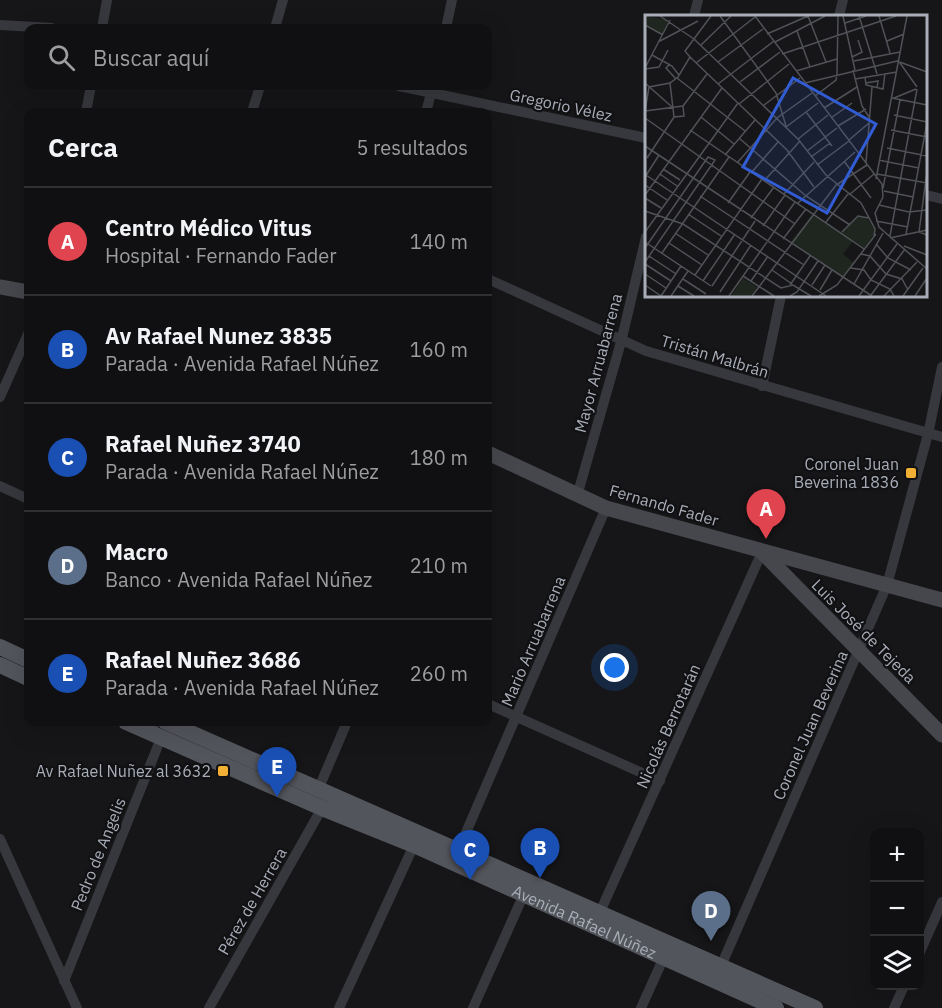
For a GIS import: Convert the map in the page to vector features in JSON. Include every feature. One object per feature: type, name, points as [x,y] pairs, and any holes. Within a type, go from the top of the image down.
[{"type":"main road","points":[[0,287],[24,291]]},
{"type":"main road","name":"Fernando Fader","points":[[492,455],[606,508],[942,600]]},
{"type":"main road","name":"Luis José de Tejeda","points":[[762,552],[942,735]]},
{"type":"main road","points":[[0,647],[24,658]]},
{"type":"main road","points":[[0,665],[24,676]]},
{"type":"main road","name":"Avenida Rafael Núñez","points":[[139,726],[156,731],[322,808],[414,845],[776,1008]]},
{"type":"main road","name":"Avenida Rafael Núñez","points":[[175,726],[811,1007]]},
{"type":"street","points":[[103,24],[107,0]]},
{"type":"street","points":[[276,24],[283,0]]},
{"type":"street","points":[[447,24],[452,0]]},
{"type":"street","points":[[694,15],[698,0]]},
{"type":"street","points":[[839,15],[843,0]]},
{"type":"street","points":[[0,25],[24,26]]},
{"type":"street","points":[[87,108],[90,90]]},
{"type":"street","points":[[253,108],[259,90]]},
{"type":"street","points":[[427,108],[433,90]]},
{"type":"street","name":"Gregorio Vélez","points":[[437,90],[645,138]]},
{"type":"street","points":[[927,195],[942,199]]},
{"type":"street","name":"Mayor Arruabarrena","points":[[577,496],[621,342],[645,241]]},
{"type":"street","name":"Tristán Malbrán","points":[[492,281],[621,342],[762,386],[942,437]]},
{"type":"street","points":[[762,386],[781,297]]},
{"type":"street","points":[[0,397],[24,343]]},
{"type":"street","name":"Coronel Juan Beverina","points":[[721,966],[887,585],[928,434],[942,367]]},
{"type":"street","points":[[0,486],[24,497]]},
{"type":"street","name":"Mario Arruabarrena","points":[[458,851],[606,508]]},
{"type":"street","name":"Nicolás Berrotarán","points":[[600,912],[762,552]]},
{"type":"street","points":[[492,706],[660,781]]},
{"type":"street","points":[[318,790],[345,726]]},
{"type":"street","name":"Pedro de Angelis","points":[[64,981],[156,731]]},
{"type":"street","name":"Pérez de Herrera","points":[[208,1008],[322,808]]},
{"type":"street","points":[[0,839],[77,1008]]},
{"type":"street","points":[[339,1008],[414,845]]},
{"type":"street","points":[[473,1008],[524,894]]},
{"type":"street","points":[[924,943],[942,902]]},
{"type":"street","points":[[641,1008],[664,957]]},
{"type":"street","points":[[703,974],[721,966]]},
{"type":"street","points":[[894,1008],[902,990]]},
{"type":"place","name":"Coronel Juan Beverina 1836","points":[[911,473]]},
{"type":"place","name":"Centro Médico Vitus","points":[[766,539]]},
{"type":"place","name":"Av Rafael Nuñez al 3632","points":[[223,771]]},
{"type":"place","name":"Rafael Nuñez 3686","points":[[277,797]]},
{"type":"place","name":"Av Rafael Nunez 3835","points":[[540,878]]},
{"type":"place","name":"Rafael Nuñez 3740","points":[[470,880]]},
{"type":"place","name":"Macro","points":[[711,941]]}]
